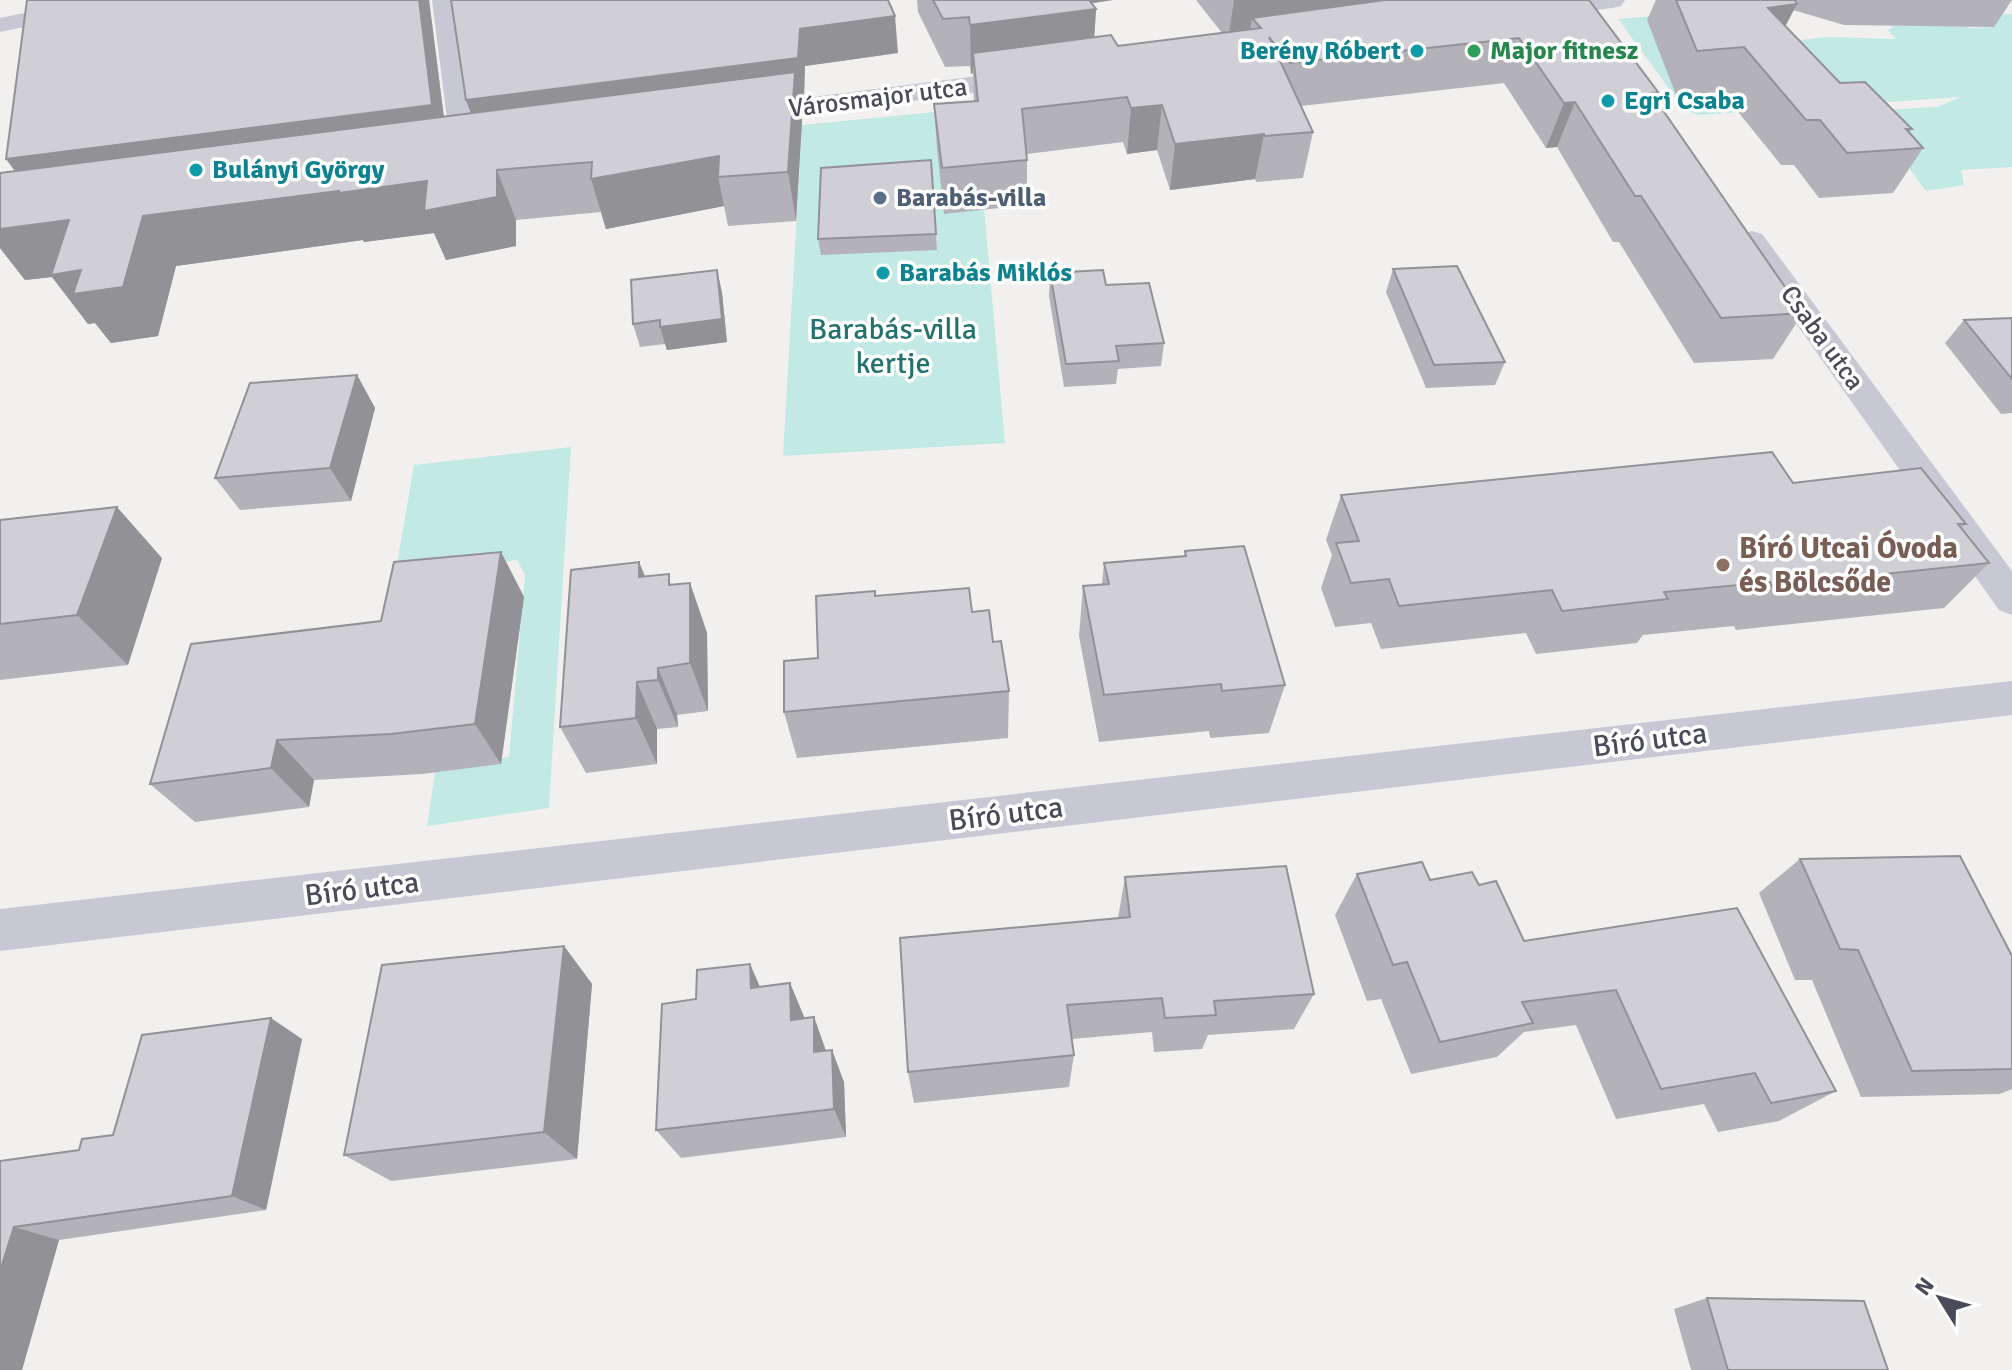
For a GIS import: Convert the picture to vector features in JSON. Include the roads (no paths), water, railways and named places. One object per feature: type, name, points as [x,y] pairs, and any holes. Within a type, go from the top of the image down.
[{"type":"street","points":[[0,25],[122,0]]},
{"type":"street","points":[[434,154],[479,148],[444,0]]},
{"type":"street","points":[[1505,15],[1576,2],[1612,0]]},
{"type":"street","points":[[1576,2],[1599,30]]},
{"type":"street","name":"Városmajor utca","points":[[715,119],[1050,75]]},
{"type":"street","name":"Csaba utca","points":[[1737,220],[2012,600]]},
{"type":"street","name":"Bíró utca","points":[[0,930],[2012,698]]},
{"type":"place","name":"Berény Róbert","points":[[1417,51]]},
{"type":"place","name":"Major fitnesz","points":[[1474,51]]},
{"type":"place","name":"Egri Csaba","points":[[1608,101]]},
{"type":"place","name":"Bulányi György","points":[[196,170]]},
{"type":"place","name":"Barabás-villa","points":[[880,198]]},
{"type":"place","name":"Barabás Miklós","points":[[883,273]]},
{"type":"place","name":"Bíró Utcai Óvoda és Bölcsőde","points":[[1723,565]]},
{"type":"park label","name":"Barabás-villa kertje","points":[[893,346]]}]
